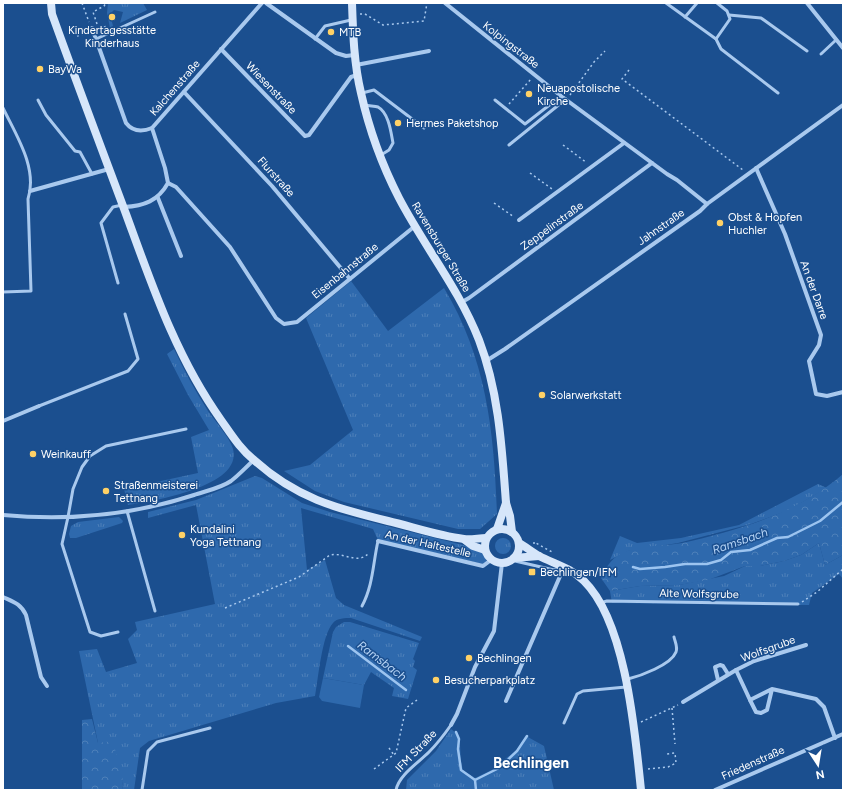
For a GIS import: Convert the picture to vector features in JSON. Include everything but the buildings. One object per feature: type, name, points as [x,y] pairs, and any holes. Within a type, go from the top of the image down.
[{"type":"main road","points":[[44,3],[52,14]]},
{"type":"main road","points":[[50,3],[52,14],[167,324],[180,353],[205,398],[235,439],[254,460],[288,486],[329,506],[465,540],[486,538],[497,529],[505,529],[512,532]]},
{"type":"main road","name":"Ravensburger Straße","points":[[352,3],[357,75],[379,156],[400,200],[462,302],[472,322],[486,361],[494,394],[506,504],[510,516],[512,532],[519,543],[539,556],[564,567],[584,580],[600,603],[614,636],[627,684],[635,728],[641,790]]},
{"type":"main road","name":"Ravensburger Straße","points":[[497,529],[506,504]]},
{"type":"main road","points":[[486,538],[485,550],[491,560]]},
{"type":"main road","points":[[465,540],[473,546],[485,550]]},
{"type":"main road","points":[[513,559],[519,550],[519,543]]},
{"type":"main road","name":"Ravensburger Straße","points":[[491,560],[502,563],[513,559],[539,556]]},
{"type":"street","name":"Kalchenstraße","points":[[168,183],[166,168],[152,128],[262,3]]},
{"type":"street","points":[[266,3],[336,53],[346,56],[355,55]]},
{"type":"street","name":"Kolpingstraße","points":[[445,3],[561,96],[677,180],[706,204]]},
{"type":"street","points":[[807,3],[843,48]]},
{"type":"street","points":[[92,29],[126,123],[129,127],[140,131],[152,128]]},
{"type":"street","name":"Wiesenstraße","points":[[221,49],[305,136],[309,135],[351,77],[357,75]]},
{"type":"street","points":[[356,65],[430,50]]},
{"type":"street","name":"Flurstraße","points":[[184,92],[272,186],[350,279]]},
{"type":"street","name":"Jahnstraße","points":[[486,361],[700,211],[706,204],[843,105]]},
{"type":"street","points":[[519,220],[624,143]]},
{"type":"street","name":"Zeppelinstraße","points":[[462,302],[470,298],[652,163]]},
{"type":"street","name":"An der Darre","points":[[756,168],[785,234],[821,335],[819,345],[809,361],[816,394],[827,396],[843,392]]},
{"type":"street","points":[[30,191],[109,169]]},
{"type":"street","points":[[123,206],[137,206],[158,198],[168,183]]},
{"type":"street","name":"Eisenbahnstraße","points":[[168,183],[176,187],[230,247],[276,318],[284,324],[297,322],[416,225]]},
{"type":"street","points":[[158,198],[181,256]]},
{"type":"street","points":[[3,421],[39,406]]},
{"type":"street","points":[[3,516],[37,518],[68,517],[127,511],[164,504],[218,487],[230,481],[254,460]]},
{"type":"street","name":"An der Haltestelle","points":[[378,541],[482,566],[491,560]]},
{"type":"street","points":[[451,725],[457,714],[475,667],[494,631],[502,563]]},
{"type":"street","points":[[506,701],[564,567]]},
{"type":"street","points":[[3,597],[17,603],[23,608],[42,676],[47,686]]},
{"type":"street","name":"Wolfsgrube","points":[[683,702],[728,674],[754,661],[806,645]]},
{"type":"street","points":[[718,680],[715,668],[717,666],[723,666],[728,674]]},
{"type":"street","name":"Wolfsgrube","points":[[736,670],[756,712],[760,713],[767,710],[772,689]]},
{"type":"street","points":[[750,700],[772,689],[816,699],[824,707],[835,738]]},
{"type":"street","name":"Friedenstraße","points":[[715,790],[843,734]]},
{"type":"lane","points":[[666,3],[716,39],[722,49],[778,93]]},
{"type":"lane","points":[[685,16],[696,3]]},
{"type":"lane","points":[[716,39],[730,19],[727,11],[717,3]]},
{"type":"lane","points":[[96,39],[155,12]]},
{"type":"lane","points":[[729,15],[761,18],[807,51]]},
{"type":"lane","points":[[315,39],[325,26],[352,17]]},
{"type":"lane","points":[[821,54],[836,40]]},
{"type":"lane","points":[[361,93],[374,90],[424,128]]},
{"type":"lane","points":[[496,100],[525,124],[561,96]]},
{"type":"lane","points":[[509,145],[566,99]]},
{"type":"lane","points":[[38,100],[46,114],[75,151],[80,152],[92,174]]},
{"type":"lane","points":[[364,105],[378,107],[385,113],[390,128],[393,143],[389,150],[379,156]]},
{"type":"lane","points":[[3,108],[24,151],[29,170],[30,191],[28,199],[31,291],[3,292]]},
{"type":"lane","points":[[118,283],[101,223],[113,207],[123,206]]},
{"type":"lane","points":[[39,406],[128,371],[138,359],[125,314]]},
{"type":"lane","points":[[118,632],[101,636],[90,632],[62,544],[73,489],[82,467],[96,451],[106,446],[186,429]]},
{"type":"lane","points":[[127,511],[155,611]]},
{"type":"lane","name":"An der Haltestelle","points":[[362,606],[371,584],[378,541]]},
{"type":"lane","points":[[513,559],[554,570],[564,567]]},
{"type":"lane","name":"Alte Wolfsgrube","points":[[600,603],[607,601],[798,604]]},
{"type":"lane","points":[[564,723],[577,694],[583,691],[627,684],[664,665],[675,654],[677,648],[674,637]]},
{"type":"lane","name":"IFM Straße","points":[[396,790],[397,785],[403,776],[441,739],[451,725]]},
{"type":"lane","points":[[142,790],[148,751],[157,742],[210,728]]},
{"type":"path","points":[[77,36],[92,29],[82,3]]},
{"type":"path","points":[[106,3],[104,6],[93,12],[99,28],[108,26]]},
{"type":"path","points":[[352,17],[365,14],[383,25],[424,21],[427,3]]},
{"type":"path","points":[[566,99],[594,62],[605,51]]},
{"type":"path","points":[[629,70],[622,79],[748,174]]},
{"type":"path","points":[[505,108],[534,75]]},
{"type":"path","points":[[563,145],[592,166]]},
{"type":"path","points":[[530,173],[557,192]]},
{"type":"path","points":[[494,203],[519,220]]},
{"type":"path","points":[[225,608],[299,577],[330,555],[336,554],[357,559],[363,558],[371,551],[376,550]]},
{"type":"path","points":[[798,604],[817,592],[843,569]]},
{"type":"path","points":[[374,769],[396,753],[406,708],[417,700]]},
{"type":"path","points":[[640,722],[683,702]]},
{"type":"path","points":[[672,708],[675,744]]},
{"type":"path","points":[[389,748],[394,755]]},
{"type":"path","points":[[646,769],[668,767],[676,763],[675,753],[667,754]]},
{"type":"green space","points":[[108,3],[143,3],[147,10],[120,23],[123,12],[114,10],[110,14],[113,26],[110,28],[107,13]]},
{"type":"green space","points":[[351,281],[388,331],[444,288],[470,342],[486,397],[494,454],[497,514],[480,529],[458,529],[344,502],[315,491],[284,471],[310,465],[353,430],[306,318]]},
{"type":"green space","points":[[174,349],[208,411],[226,435],[233,449],[232,462],[224,473],[193,490],[174,496],[128,505],[124,489],[198,473],[191,437],[209,430],[188,395],[167,354]]},
{"type":"green space","points":[[843,474],[843,555],[825,565],[819,543],[801,555],[784,561],[760,566],[745,566],[708,580],[679,585],[640,586],[610,591],[601,578],[611,562],[622,553],[640,548],[682,543],[746,526],[787,510],[826,488]]},
{"type":"green space","points":[[255,476],[262,478],[302,503],[330,512],[463,545],[483,552],[487,562],[483,564],[378,540],[373,529],[301,508],[307,570],[325,560],[336,598],[344,605],[422,637],[420,641],[351,618],[337,620],[329,629],[323,647],[315,696],[276,703],[149,741],[140,748],[134,790],[122,790],[123,781],[98,743],[79,651],[97,649],[106,672],[137,663],[128,639],[137,630],[135,622],[215,604],[196,505],[148,518],[148,512],[196,500]]},
{"type":"green space","points":[[818,484],[827,488],[789,510],[751,524],[678,543],[628,551],[610,560],[620,536],[637,543],[681,538],[739,525]]},
{"type":"green space","points":[[119,517],[123,521],[122,523],[76,538],[70,538],[69,534],[71,526],[78,522]]},
{"type":"green space","points":[[500,538],[506,538],[511,543],[509,552],[506,554],[500,554],[495,549],[495,543]]},
{"type":"green space","points":[[819,543],[825,565],[843,555],[843,579],[839,574],[812,593],[809,605],[612,603],[610,591],[640,586],[679,585],[724,576],[745,566],[760,566],[784,561],[801,555]]},
{"type":"green space","points":[[344,622],[350,622],[419,643],[413,659],[415,661],[413,667],[417,670],[408,699],[392,696],[394,688],[371,672],[364,685],[323,678],[333,632],[336,627]]},
{"type":"green space","points":[[323,678],[364,685],[360,708],[322,701],[319,697]]},
{"type":"green space","points":[[92,719],[98,743],[113,741],[123,781],[122,790],[82,790],[82,720]]},
{"type":"green space","points":[[451,729],[456,733],[457,732],[459,736],[463,770],[475,778],[498,767],[502,761],[516,751],[526,736],[544,746],[554,790],[406,790],[407,780],[436,751]]},
{"type":"waterway","name":"Ramsbach","points":[[633,567],[640,569],[685,564],[707,564],[721,560],[731,552],[750,550],[777,538],[788,537],[820,521],[843,502]]},
{"type":"waterway","name":"Ramsbach","points":[[348,646],[406,690]]},
{"type":"waterway","name":"Ramsbach","points":[[456,732],[459,739],[458,749],[461,770],[475,780],[499,768],[517,751],[527,736]]},
{"type":"waterway","points":[[475,780],[476,790]]},
{"type":"place","name":"Kindertagesstätte Kinderhaus","points":[[112,17]]},
{"type":"place","name":"MTB","points":[[331,32]]},
{"type":"place","name":"BayWa","points":[[40,69]]},
{"type":"place","name":"Neuapostolische Kirche","points":[[529,94]]},
{"type":"place","name":"Hermes Paketshop","points":[[398,123]]},
{"type":"place","name":"Obst & Hopfen Huchler","points":[[720,223]]},
{"type":"place","name":"Solarwerkstatt","points":[[542,395]]},
{"type":"place","name":"Weinkauff","points":[[33,454]]},
{"type":"place","name":"Straßenmeisterei Tettnang","points":[[106,491]]},
{"type":"place","name":"Kundalini Yoga Tettnang","points":[[182,535]]},
{"type":"place","name":"Bechlingen/IFM","points":[[532,572]]},
{"type":"place","name":"Bechlingen","points":[[469,658]]},
{"type":"place","name":"Besucherparkplatz","points":[[436,680]]},
{"type":"district","name":"Bechlingen","points":[[531,763]]}]
